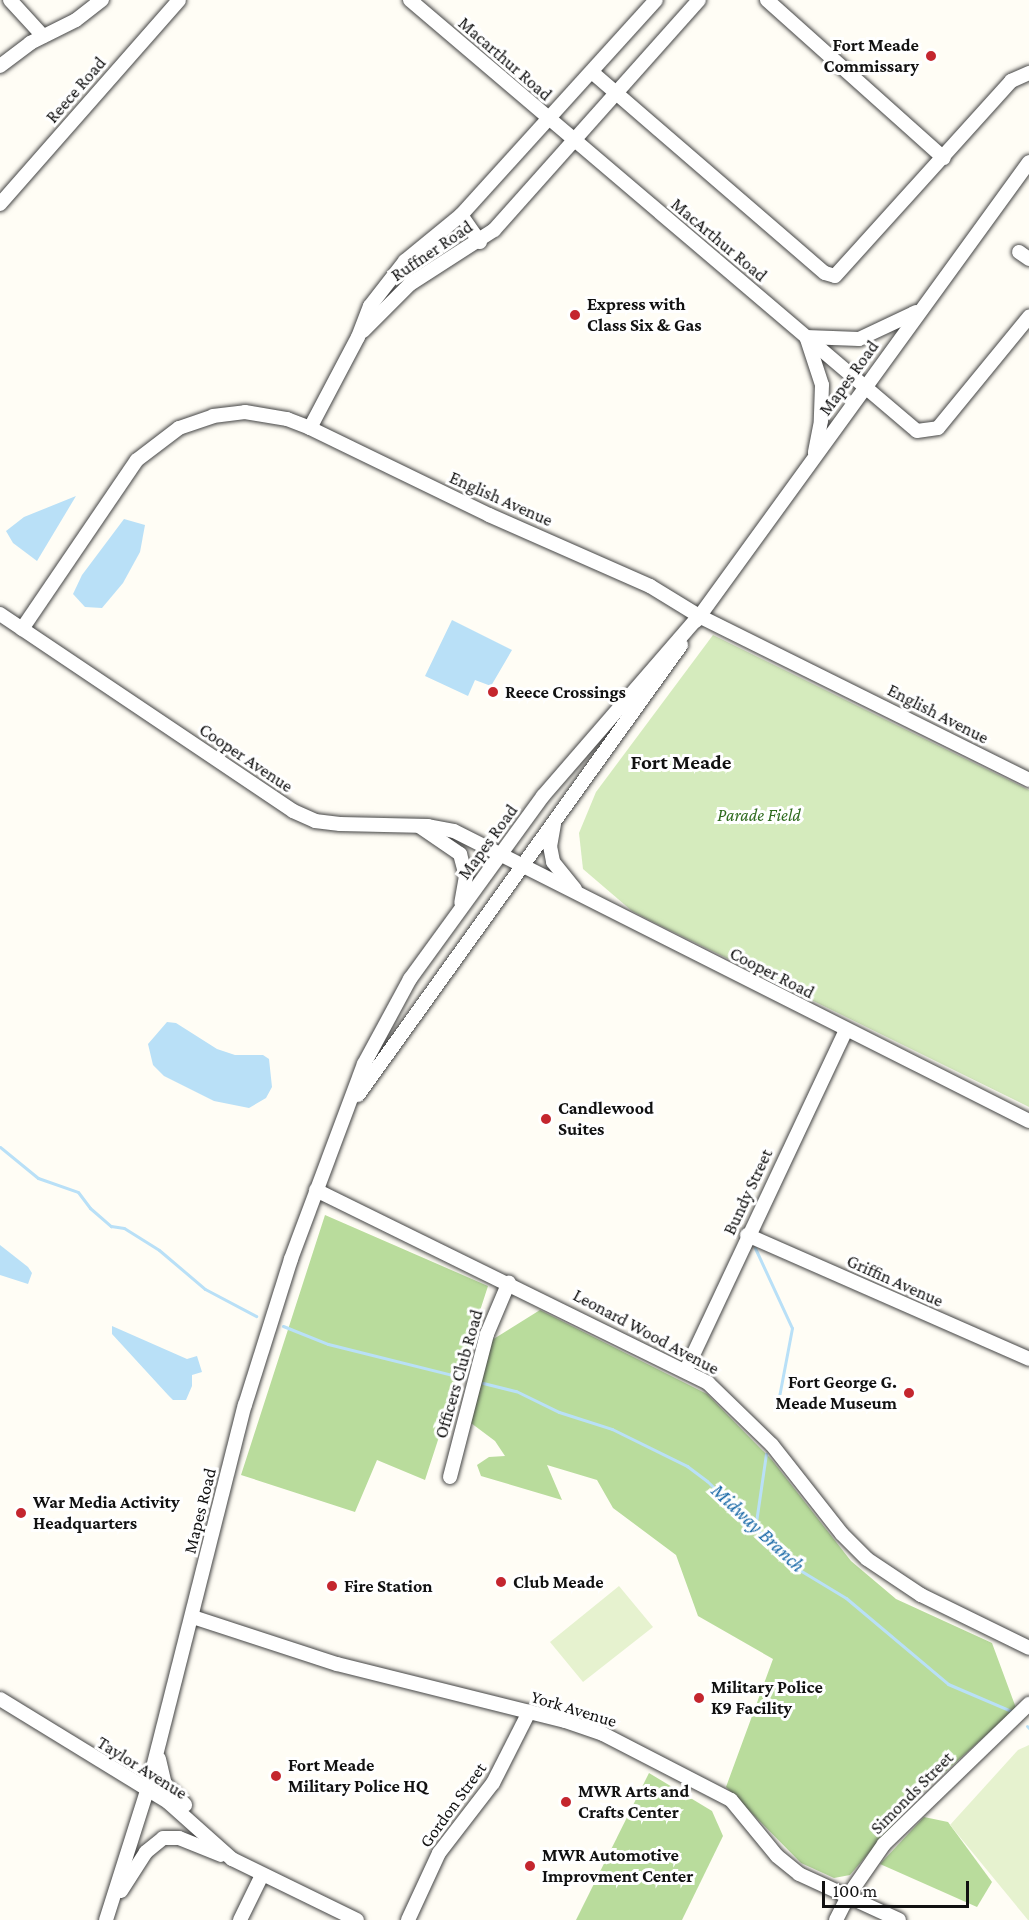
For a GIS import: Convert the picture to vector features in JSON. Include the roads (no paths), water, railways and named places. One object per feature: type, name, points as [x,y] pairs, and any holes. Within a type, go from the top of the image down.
[{"type":"street","points":[[10,0],[32,20],[43,36]]},
{"type":"street","points":[[0,66],[43,36],[76,20],[102,0]]},
{"type":"street","name":"Reece Road","points":[[0,204],[179,0]]},
{"type":"street","name":"Macarthur Road","points":[[410,0],[550,122]]},
{"type":"street","name":"Ruffner Road","points":[[310,428],[358,337],[370,306],[399,269],[462,215],[550,122],[656,0]]},
{"type":"street","name":"Ruffner Road","points":[[358,337],[410,284],[480,242],[574,143],[699,0]]},
{"type":"street","points":[[767,0],[944,158]]},
{"type":"street","points":[[592,73],[825,273],[834,276],[944,158],[1011,81],[1029,73]]},
{"type":"street","name":"MacArthur Road","points":[[550,122],[918,431],[932,432],[1029,317]]},
{"type":"street","name":"Mapes Road","points":[[344,1116],[666,669],[699,616],[1029,162]]},
{"type":"street","points":[[462,215],[480,242]]},
{"type":"street","points":[[399,269],[410,284]]},
{"type":"street","points":[[814,457],[821,421],[822,385],[806,337],[860,339],[920,310]]},
{"type":"street","name":"English Avenue","points":[[22,629],[137,460],[179,428],[213,416],[245,412],[287,419],[310,428],[489,515],[650,586],[699,616],[1029,780]]},
{"type":"street","name":"Cooper Avenue","points":[[0,614],[293,811],[340,824],[418,825],[454,831],[501,855]]},
{"type":"street","name":"Mapes Road","points":[[106,1919],[147,1791],[245,1405],[316,1190],[364,1064],[410,979],[501,855],[565,770],[699,616]]},
{"type":"street","points":[[555,821],[551,833],[553,862],[585,899]]},
{"type":"street","points":[[418,825],[456,849],[463,860],[466,876],[458,913]]},
{"type":"street","name":"Cooper Road","points":[[501,855],[1029,1121]]},
{"type":"street","name":"Bundy Street","points":[[686,1370],[747,1236],[846,1030]]},
{"type":"street","name":"Leonard Wood Avenue","points":[[316,1190],[509,1282],[686,1370],[715,1388],[748,1419],[842,1534],[874,1565],[921,1595],[1029,1648]]},
{"type":"street","name":"Griffin Avenue","points":[[747,1236],[1029,1359]]},
{"type":"street","name":"Officers Club Road","points":[[450,1477],[487,1334],[509,1282]]},
{"type":"street","name":"York Avenue","points":[[193,1617],[337,1664],[529,1712],[603,1734],[713,1789],[744,1812],[786,1865],[816,1883],[899,1920]]},
{"type":"street","name":"Taylor Avenue","points":[[0,1699],[176,1807],[232,1859],[357,1920]]},
{"type":"street","name":"Simonds Street","points":[[836,1920],[848,1896],[884,1844],[1029,1704]]},
{"type":"street","name":"Gordon Street","points":[[408,1920],[439,1853],[493,1783],[529,1712]]},
{"type":"street","points":[[158,1749],[165,1784],[232,1859]]},
{"type":"street","points":[[106,1919],[140,1859],[157,1841],[179,1838],[232,1859]]},
{"type":"street","points":[[240,1920],[262,1875]]},
{"type":"water","points":[[76,496],[37,561],[13,543],[6,531],[24,517]]},
{"type":"water","points":[[124,519],[145,525],[140,552],[123,583],[102,608],[85,607],[73,594],[82,575]]},
{"type":"water","points":[[452,620],[512,650],[491,686],[475,680],[468,696],[425,676]]},
{"type":"water","points":[[167,1022],[176,1023],[217,1049],[235,1055],[263,1055],[269,1059],[272,1087],[266,1098],[249,1108],[214,1101],[164,1076],[153,1065],[148,1044]]},
{"type":"water","points":[[0,1245],[28,1267],[32,1273],[28,1284],[0,1275]]},
{"type":"water","points":[[112,1326],[187,1359],[197,1356],[202,1372],[192,1375],[192,1386],[186,1400],[173,1400],[112,1334]]},
{"type":"waterway","name":"Midway Branch","points":[[0,1147],[38,1178],[78,1192],[90,1208],[111,1226],[124,1228],[159,1250],[205,1289],[256,1316]]},
{"type":"waterway","points":[[755,1248],[792,1328],[779,1397]]},
{"type":"waterway","name":"Midway Branch","points":[[283,1326],[328,1344],[464,1378]]},
{"type":"waterway","name":"Midway Branch","points":[[483,1383],[516,1391],[559,1412],[612,1429],[687,1466],[707,1481],[798,1569],[846,1598],[948,1684],[1011,1711]]},
{"type":"waterway","points":[[755,1529],[766,1454]]},
{"type":"place","name":"Fort Meade Commissary","points":[[931,56]]},
{"type":"place","name":"Express with Class Six & Gas","points":[[575,315]]},
{"type":"place","name":"Reece Crossings","points":[[493,692]]},
{"type":"place","name":"Candlewood Suites","points":[[546,1119]]},
{"type":"place","name":"Fort George G. Meade Museum","points":[[909,1393]]},
{"type":"place","name":"War Media Activity Headquarters","points":[[21,1513]]},
{"type":"place","name":"Club Meade","points":[[501,1582]]},
{"type":"place","name":"Fire Station","points":[[332,1586]]},
{"type":"place","name":"Military Police K9 Facility","points":[[699,1698]]},
{"type":"place","name":"Fort Meade Military Police HQ","points":[[276,1776]]},
{"type":"place","name":"MWR Arts and Crafts Center","points":[[566,1802]]},
{"type":"place","name":"MWR Automotive Improvment Center","points":[[530,1866]]},
{"type":"district","name":"Fort Meade","points":[[681,762]]},
{"type":"park label","name":"Parade Field","points":[[759,815]]}]
